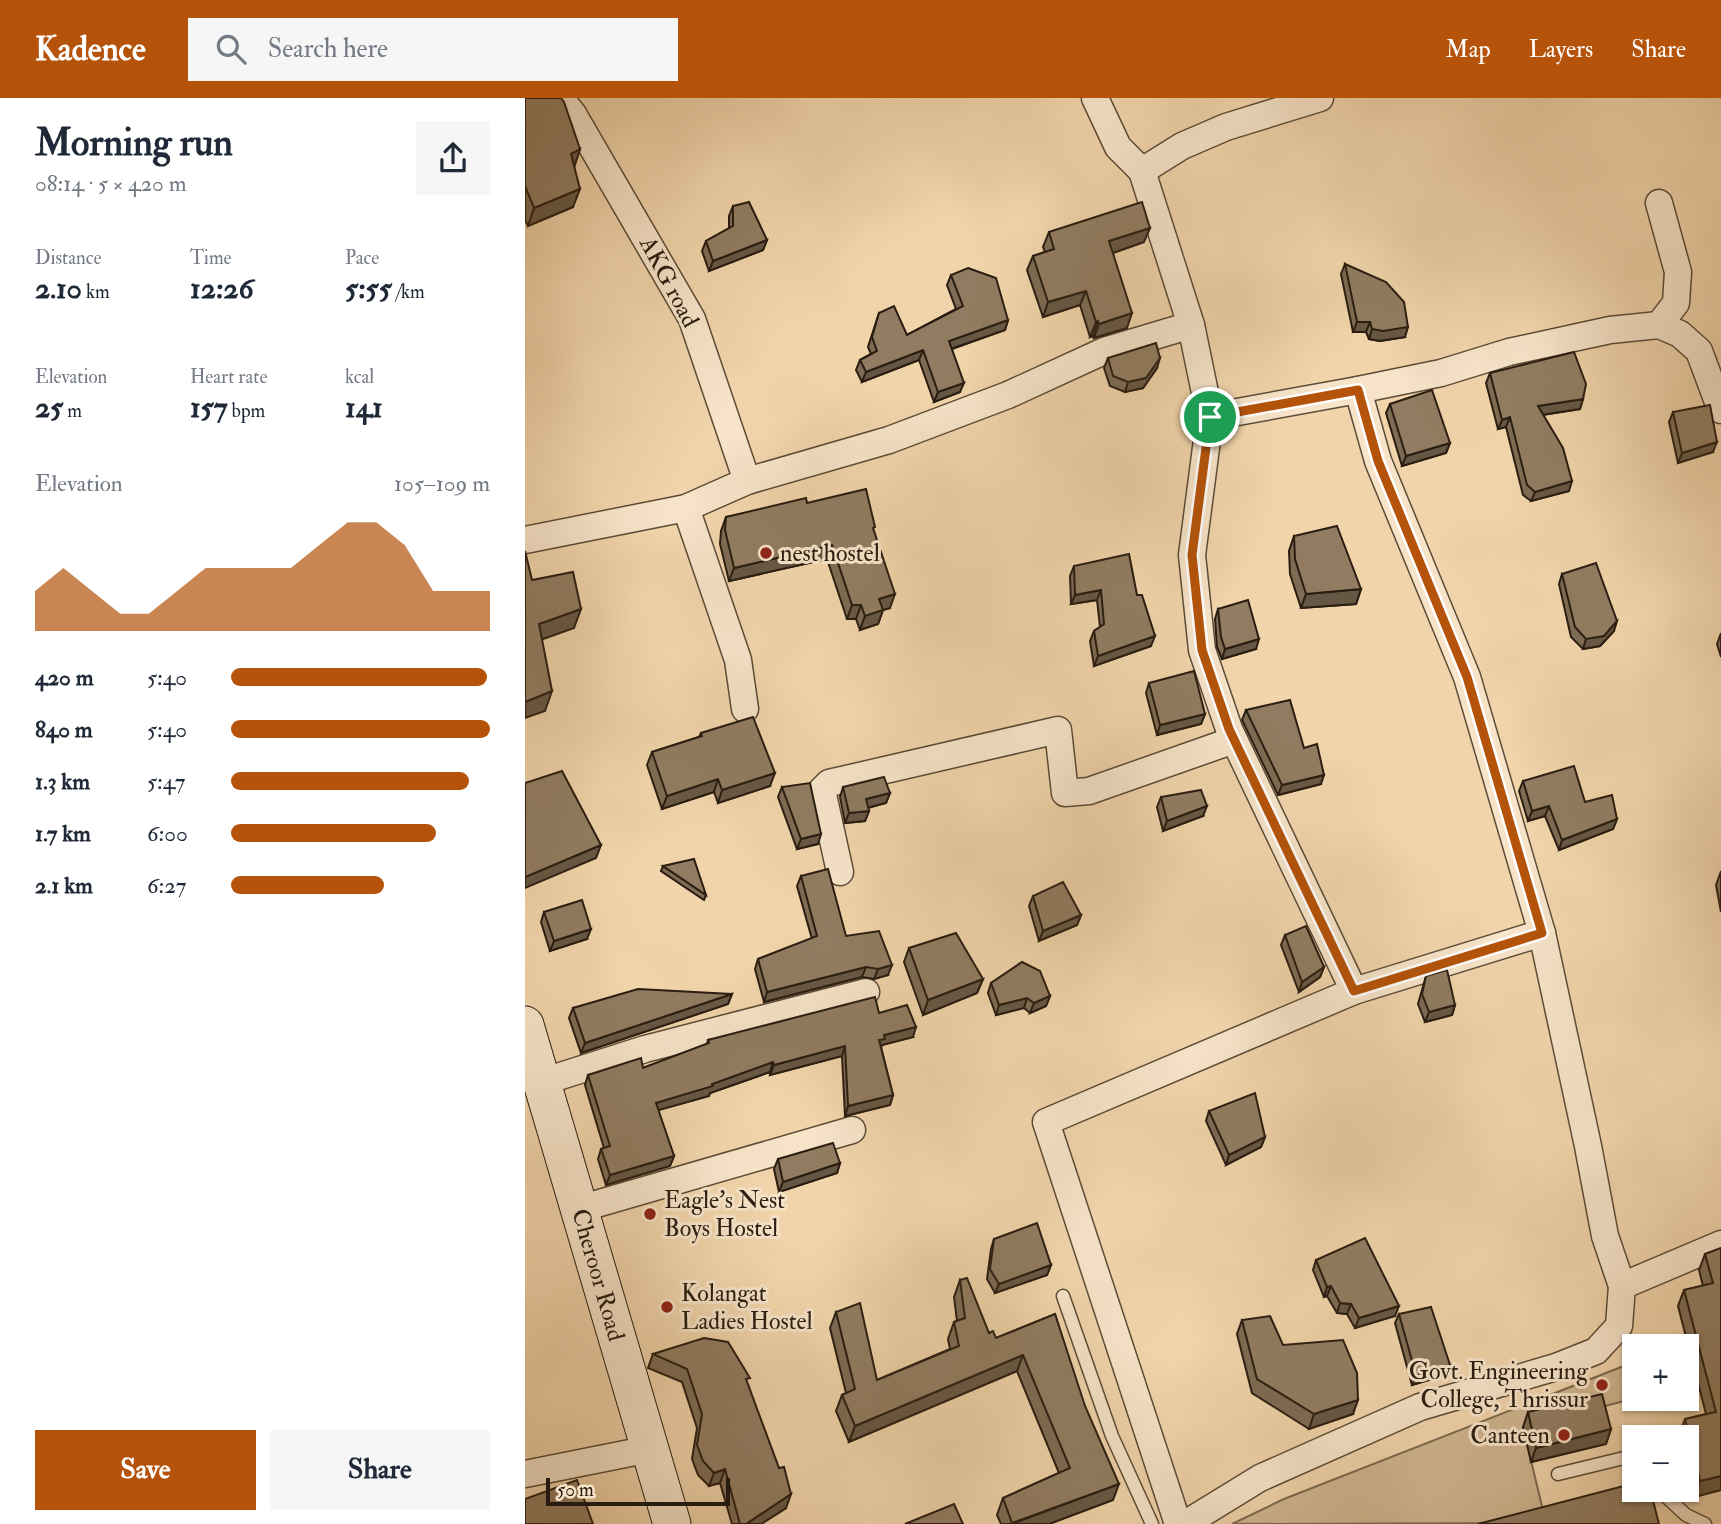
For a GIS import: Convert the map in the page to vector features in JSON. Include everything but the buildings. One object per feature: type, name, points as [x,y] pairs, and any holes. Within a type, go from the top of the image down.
[{"type":"main road","name":"Cheroor Road","points":[[525,1025],[673,1524]]},
{"type":"street","name":"AKG road","points":[[560,98],[573,114],[692,319],[747,481]]},
{"type":"street","points":[[1095,98],[1118,147],[1142,171],[1191,325],[1210,417],[1192,555],[1202,650],[1234,740],[1354,991]]},
{"type":"street","points":[[1142,171],[1182,146],[1226,127],[1320,98]]},
{"type":"street","points":[[1659,203],[1678,272],[1676,303],[1659,325]]},
{"type":"street","points":[[525,540],[686,508],[747,481],[889,440],[1008,395],[1104,351],[1191,325]]},
{"type":"street","points":[[1210,417],[1441,373],[1510,352],[1597,333],[1659,325],[1680,334],[1699,351],[1721,410]]},
{"type":"street","points":[[1185,1524],[1260,1478],[1420,1407],[1556,1367],[1596,1351],[1619,1326],[1622,1286],[1605,1237],[1542,933],[1467,677],[1378,461],[1358,390]]},
{"type":"street","points":[[686,508],[738,660],[745,709]]},
{"type":"street","points":[[840,872],[822,790],[829,783],[1058,730],[1065,793],[1089,791],[1234,740]]},
{"type":"street","points":[[1178,1524],[1046,1122],[1354,991],[1542,933]]},
{"type":"street","points":[[542,1082],[645,1049],[866,992]]},
{"type":"street","points":[[579,1209],[852,1130]]},
{"type":"street","points":[[1622,1286],[1721,1244]]},
{"type":"street","points":[[525,1474],[650,1449]]},
{"type":"lane","points":[[1063,1296],[1112,1436],[1152,1524]]},
{"type":"lane","points":[[1558,1474],[1622,1458]]},
{"type":"lane","points":[[1672,1502],[1686,1515],[1705,1524]]},
{"type":"shaded area","points":[[1622,1367],[1622,1402],[1523,1427],[1546,1523],[1232,1524],[1284,1499]]},
{"type":"place","name":"nest hostel","points":[[766,553]]},
{"type":"place","name":"Eagle's Nest Boys Hostel","points":[[650,1214]]},
{"type":"place","name":"Kolangat Ladies Hostel","points":[[667,1307]]},
{"type":"place","name":"Govt. Engineering College, Thrissur","points":[[1602,1385]]},
{"type":"place","name":"Canteen","points":[[1564,1435]]},
{"type":"route","points":[[1358,390],[1378,461],[1467,677],[1542,933],[1354,991],[1229,729],[1202,650],[1192,555],[1210,417],[1358,390]]}]
